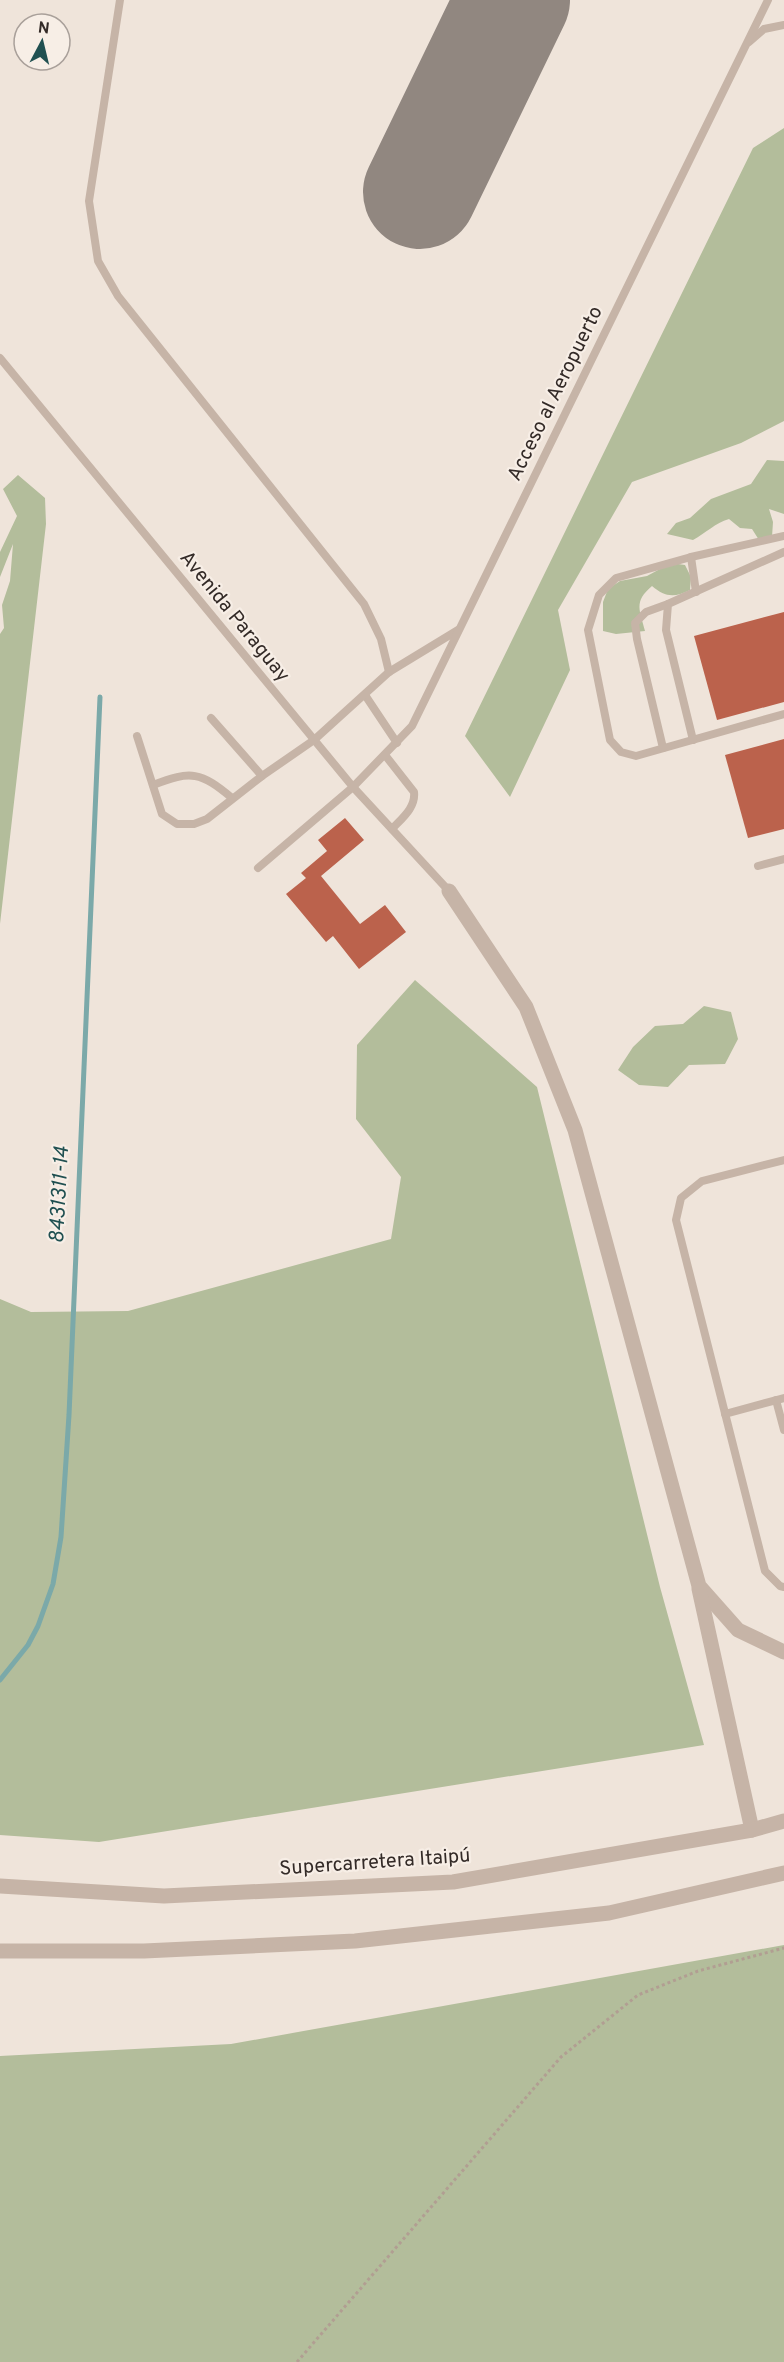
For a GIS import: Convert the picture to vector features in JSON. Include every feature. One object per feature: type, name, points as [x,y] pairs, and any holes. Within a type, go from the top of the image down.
[{"type":"street","points":[[449,891],[526,1007],[575,1130],[699,1586],[752,1830]]},
{"type":"street","points":[[699,1586],[738,1630],[784,1652]]},
{"type":"street","name":"Supercarretera Itaipú","points":[[0,1886],[164,1896],[453,1882],[752,1830],[784,1821]]},
{"type":"street","points":[[0,1951],[144,1951],[355,1941],[609,1913],[784,1873]]},
{"type":"lane","points":[[120,0],[89,201],[98,261],[118,296],[364,604],[381,639],[389,672]]},
{"type":"lane","name":"Acceso al Aeropuerto","points":[[258,868],[352,787],[412,726],[768,0]]},
{"type":"lane","points":[[746,44],[764,29],[784,25]]},
{"type":"lane","name":"Avenida Paraguay","points":[[0,358],[352,787],[449,891]]},
{"type":"lane","points":[[784,537],[691,557],[616,578],[599,595],[588,630],[610,740],[621,752],[636,756],[784,714]]},
{"type":"lane","points":[[663,748],[635,622],[646,612],[784,552]]},
{"type":"lane","points":[[691,557],[696,592]]},
{"type":"lane","points":[[668,604],[666,630],[693,740]]},
{"type":"lane","points":[[137,736],[162,814],[177,824],[194,824],[222,809],[232,798],[314,740],[389,672],[458,630]]},
{"type":"lane","points":[[365,695],[397,743]]},
{"type":"lane","points":[[211,717],[262,776]]},
{"type":"lane","points":[[385,755],[414,792],[415,799],[412,807],[392,829]]},
{"type":"lane","points":[[153,785],[169,779],[201,776],[211,780],[232,798]]},
{"type":"lane","points":[[758,866],[784,859]]},
{"type":"lane","points":[[784,1160],[702,1181],[681,1198],[676,1220],[765,1571],[780,1586],[784,1587]]},
{"type":"lane","points":[[725,1414],[780,1399],[784,1430]]},
{"type":"path","points":[[297,2362],[561,2057],[638,1995],[698,1971],[784,1948]]},
{"type":"green space","points":[[784,128],[784,421],[741,443],[632,482],[558,610],[570,670],[510,797],[465,736],[753,148]]},
{"type":"green space","points":[[767,460],[784,461],[784,514],[769,509],[773,522],[772,537],[759,540],[752,529],[740,528],[729,519],[693,540],[667,534],[676,523],[690,518],[711,499],[751,484]]},
{"type":"green space","points":[[18,475],[45,498],[46,524],[0,924],[0,634],[4,628],[2,605],[10,581],[13,544],[0,577],[0,552],[17,516],[3,489]]},
{"type":"green space","points":[[671,563],[685,565],[691,577],[690,590],[670,595],[652,586],[640,602],[645,631],[616,634],[603,631],[603,602],[608,589],[620,581],[647,576]]},
{"type":"green space","points":[[415,980],[537,1087],[660,1587],[704,1745],[99,1842],[0,1835],[0,1299],[31,1312],[128,1311],[391,1239],[401,1177],[356,1119],[357,1045]]},
{"type":"green space","points":[[704,1006],[731,1012],[738,1039],[725,1064],[689,1065],[668,1087],[639,1085],[618,1070],[633,1047],[655,1026],[683,1024]]},
{"type":"green space","points":[[784,1945],[784,2362],[0,2362],[0,2056],[231,2044]]},
{"type":"building","points":[[784,612],[784,702],[717,720],[694,636]]},
{"type":"building","points":[[784,739],[784,829],[748,838],[725,755]]},
{"type":"building","points":[[345,818],[364,840],[321,876],[360,924],[385,905],[406,932],[359,969],[333,936],[326,942],[286,894],[306,878],[301,873],[327,851],[318,840]]},
{"type":"waterway","name":"8431311-14","points":[[0,1680],[28,1645],[38,1626],[53,1584],[61,1537],[69,1415],[100,697]]},
{"type":"runway","points":[[420,192],[513,0]]}]
